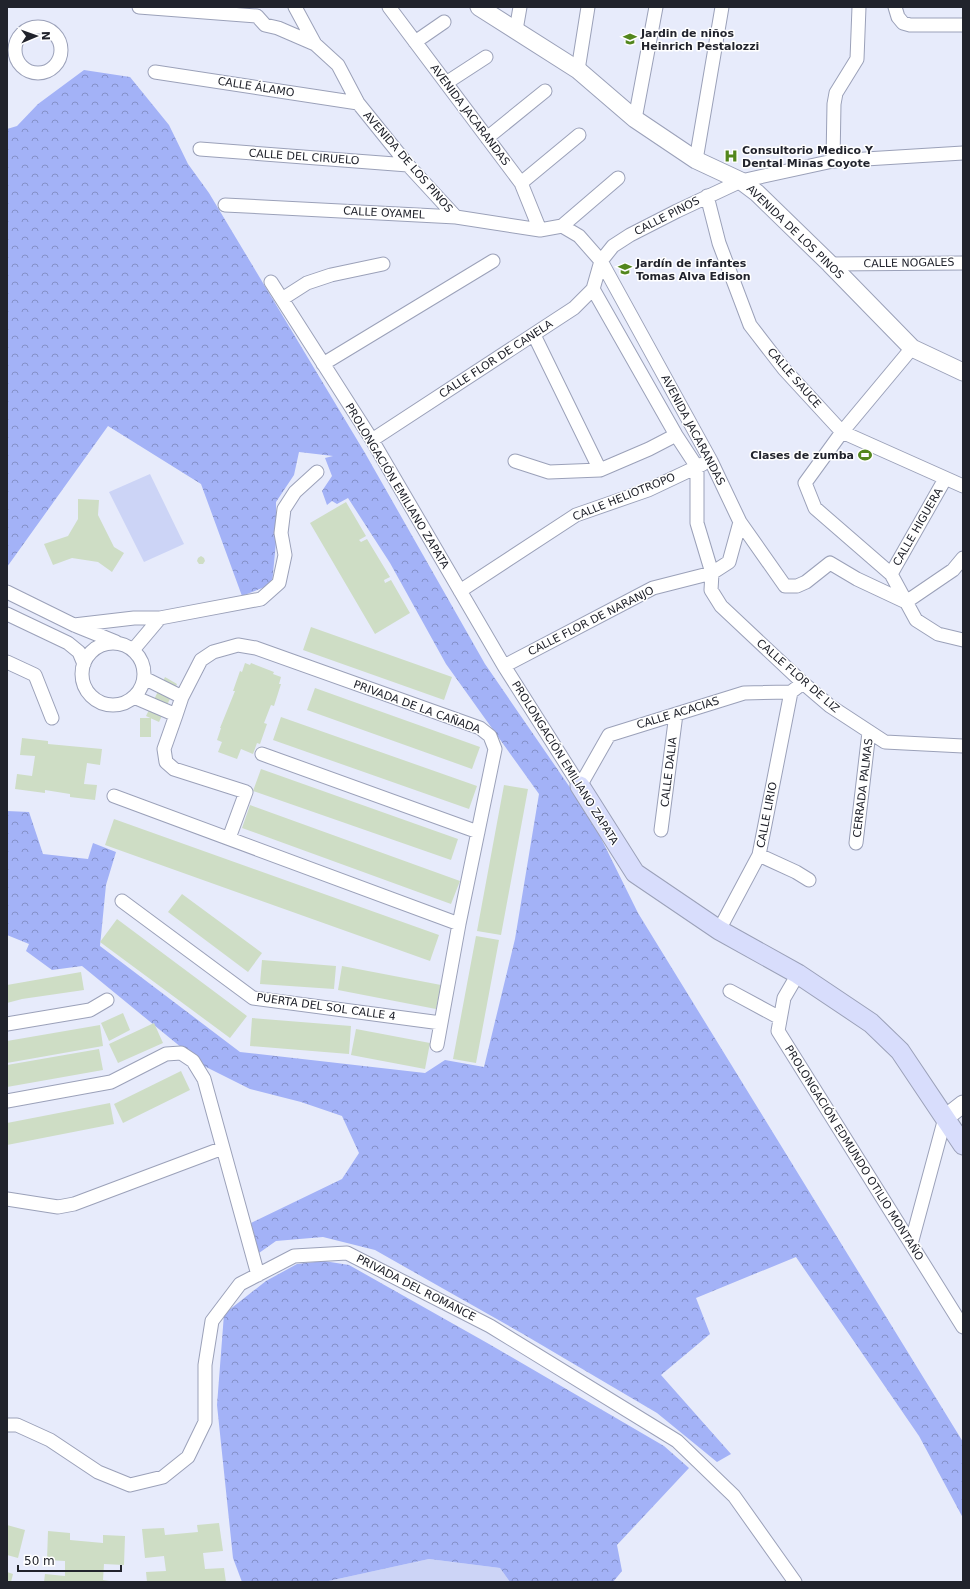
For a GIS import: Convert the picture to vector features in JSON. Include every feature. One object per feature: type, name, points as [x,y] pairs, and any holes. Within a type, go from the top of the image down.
[{"type":"main road","name":"PROLONGACIÓN EMILIANO ZAPATA","points":[[580,786],[635,873],[719,930],[798,974],[871,1023],[900,1051],[963,1145]]},
{"type":"street","points":[[139,7],[257,16],[265,25],[278,28],[315,44]]},
{"type":"street","name":"AVENIDA DE LOS PINOS","points":[[295,7],[315,44],[338,65],[358,103],[408,165],[456,217]]},
{"type":"street","name":"AVENIDA JACARANDAS","points":[[389,7],[520,184],[540,230]]},
{"type":"street","name":"AVENIDA DE LOS PINOS","points":[[479,7],[578,70],[635,119],[696,160],[741,181],[757,193],[830,264],[912,348],[963,372]]},
{"type":"street","points":[[516,30],[520,7]]},
{"type":"street","points":[[578,70],[588,7]]},
{"type":"street","points":[[635,119],[656,7]]},
{"type":"street","points":[[696,160],[722,7]]},
{"type":"street","points":[[833,161],[834,98],[857,59],[857,16],[859,7]]},
{"type":"street","points":[[895,7],[898,17],[903,23],[910,25],[963,25]]},
{"type":"street","points":[[415,42],[444,22]]},
{"type":"street","points":[[446,83],[486,57]]},
{"type":"street","name":"CALLE ÁLAMO","points":[[155,72],[358,103]]},
{"type":"street","points":[[487,138],[545,91]]},
{"type":"street","points":[[520,184],[579,135]]},
{"type":"street","name":"CALLE DEL CIRUELO","points":[[200,149],[408,165]]},
{"type":"street","name":"CALLE PINOS","points":[[600,261],[612,246],[630,235],[741,181],[833,161],[963,154]]},
{"type":"street","points":[[593,289],[600,261],[579,236],[562,226],[618,178]]},
{"type":"street","name":"CALLE SAUCE","points":[[708,196],[719,242],[750,324],[784,369],[842,432],[963,486]]},
{"type":"street","name":"CALLE OYAMEL","points":[[225,205],[456,217],[540,230],[562,226]]},
{"type":"street","points":[[323,364],[493,261]]},
{"type":"street","name":"AVENIDA JACARANDAS","points":[[600,261],[711,461],[740,522],[785,586],[797,586],[806,582],[830,563],[857,579],[906,602]]},
{"type":"street","name":"CALLE NOGALES","points":[[830,264],[963,263]]},
{"type":"street","points":[[282,299],[307,283],[331,275],[384,264]]},
{"type":"street","name":"PROLONGACIÓN EMILIANO ZAPATA","points":[[271,282],[372,440],[504,666],[580,786]]},
{"type":"street","name":"AVENIDA JACARANDAS","points":[[593,289],[676,436],[697,467],[697,524],[712,573]]},
{"type":"street","name":"CALLE FLOR DE CANELA","points":[[372,440],[574,308],[593,289]]},
{"type":"street","points":[[534,335],[600,470]]},
{"type":"street","points":[[912,348],[842,432],[805,483],[815,508],[891,574],[916,620],[938,634],[963,640]]},
{"type":"street","points":[[515,461],[549,472],[600,470],[676,436]]},
{"type":"street","name":"CALLE HELIOTROPO","points":[[460,591],[576,515],[648,490],[711,461]]},
{"type":"street","points":[[74,625],[134,618],[160,618],[261,599],[279,583],[285,555],[281,533],[284,509],[296,492],[317,472]]},
{"type":"street","name":"CALLE HIGUERA","points":[[891,574],[945,479]]},
{"type":"street","name":"CALLE FLOR DE NARANJO","points":[[504,666],[653,588],[712,573],[729,562],[740,522]]},
{"type":"street","points":[[906,602],[953,570],[963,558]]},
{"type":"street","name":"CALLE FLOR DE LIZ","points":[[712,573],[712,590],[721,606],[803,683],[830,706],[885,742],[963,746]]},
{"type":"street","points":[[7,592],[74,625],[127,647],[140,658],[144,678],[134,697],[126,702],[115,705],[105,704],[96,700],[88,692],[83,683],[82,673],[84,664],[90,653],[104,644],[113,643],[127,647]]},
{"type":"street","points":[[7,614],[68,643],[79,652],[84,664]]},
{"type":"street","points":[[127,647],[160,618]]},
{"type":"street","name":"PRIVADA DE LA CAÑADA","points":[[229,838],[246,792],[174,769],[166,762],[164,749],[182,697],[200,660],[213,652],[238,645],[256,648],[480,728],[490,736],[495,750],[459,924],[437,1045]]},
{"type":"street","points":[[7,662],[35,675],[52,718]]},
{"type":"street","points":[[144,678],[182,697]]},
{"type":"street","points":[[791,692],[803,683]]},
{"type":"street","name":"CALLE ACACIAS","points":[[580,786],[609,735],[744,692],[791,692]]},
{"type":"street","name":"CALLE LIRIO","points":[[719,930],[760,855],[791,692]]},
{"type":"street","points":[[134,697],[176,715]]},
{"type":"street","name":"CALLE DALIA","points":[[661,830],[676,714]]},
{"type":"street","name":"CERRADA PALMAS","points":[[856,843],[869,732]]},
{"type":"street","points":[[262,754],[478,832]]},
{"type":"street","points":[[114,796],[459,924]]},
{"type":"street","points":[[760,855],[796,872],[809,880]]},
{"type":"street","name":"PUERTA DEL SOL CALLE 4","points":[[122,901],[253,998],[441,1023]]},
{"type":"street","name":"PROLONGACIÓN EDMUNDO OTILIO MONTAÑO","points":[[798,974],[784,998],[778,1031],[963,1327]]},
{"type":"street","points":[[730,991],[780,1018]]},
{"type":"street","points":[[7,1024],[90,1010],[107,1000]]},
{"type":"street","points":[[7,1101],[111,1082],[166,1054],[181,1053],[193,1061],[204,1079],[258,1275]]},
{"type":"street","points":[[911,1244],[945,1118],[963,1104]]},
{"type":"street","points":[[7,1199],[58,1207],[74,1204],[223,1148]]},
{"type":"street","name":"PRIVADA DEL ROMANCE","points":[[7,1425],[17,1425],[50,1440],[98,1472],[130,1485],[163,1477],[188,1457],[205,1422],[205,1365],[212,1321],[240,1284],[294,1256],[347,1253],[490,1326],[677,1441],[734,1496],[795,1582]]},
{"type":"shaded area","points":[[150,474],[184,544],[144,562],[109,492]]},
{"type":"shaded area","points":[[429,1559],[500,1568],[510,1582],[324,1582]]},
{"type":"green space","points":[[84,70],[130,77],[169,125],[188,164],[209,193],[365,453],[485,664],[591,818],[638,913],[963,1442],[963,1518],[919,1436],[796,1257],[696,1298],[710,1334],[661,1375],[731,1454],[717,1462],[657,1413],[523,1334],[375,1250],[323,1237],[276,1241],[259,1253],[251,1223],[342,1179],[359,1153],[342,1116],[301,1102],[250,1089],[204,1066],[82,966],[52,970],[26,951],[29,944],[7,935],[7,811],[29,812],[43,854],[88,859],[93,843],[116,852],[106,885],[100,946],[240,1052],[425,1073],[445,1060],[484,1067],[515,939],[539,794],[446,664],[390,563],[348,498],[337,504],[332,501],[327,505],[322,491],[332,476],[325,458],[333,456],[299,452],[294,475],[276,502],[276,542],[272,584],[242,596],[201,484],[108,426],[7,567],[7,129],[17,126],[38,104]]},
{"type":"green space","points":[[324,1261],[349,1265],[489,1344],[664,1446],[689,1468],[617,1545],[622,1571],[613,1582],[510,1582],[500,1568],[429,1559],[324,1582],[242,1582],[233,1558],[217,1405],[224,1314],[266,1281],[297,1264]]},
{"type":"building","points":[[78,499],[99,500],[98,515],[114,547],[124,553],[112,572],[98,562],[72,558],[53,565],[44,544],[68,536],[78,519]]},
{"type":"building","points":[[346,502],[366,536],[359,540],[361,542],[367,539],[390,577],[384,580],[385,583],[391,580],[410,613],[375,634],[310,523]]},
{"type":"building","points":[[201,556],[205,561],[203,564],[199,564],[197,561]]},
{"type":"building","points":[[311,627],[452,677],[444,700],[303,650]]},
{"type":"building","points":[[245,663],[250,665],[251,663],[274,672],[273,674],[281,677],[279,684],[281,684],[274,706],[271,705],[264,723],[267,724],[260,744],[257,743],[253,754],[241,749],[237,759],[218,752],[222,742],[217,740],[220,728],[235,691],[233,691],[240,671],[242,672]]},
{"type":"building","points":[[165,677],[177,684],[159,722],[146,716]]},
{"type":"building","points":[[315,688],[480,747],[472,769],[307,710]]},
{"type":"building","points":[[281,717],[477,786],[469,809],[273,740]]},
{"type":"building","points":[[140,718],[151,718],[151,737],[140,737]]},
{"type":"building","points":[[22,738],[48,741],[48,744],[102,749],[100,765],[87,763],[84,784],[97,785],[95,800],[70,797],[70,794],[45,790],[45,793],[15,789],[17,774],[32,776],[35,756],[20,755]]},
{"type":"building","points":[[261,769],[458,839],[451,860],[253,791]]},
{"type":"building","points":[[504,785],[528,789],[501,935],[477,931]]},
{"type":"building","points":[[250,805],[460,881],[451,904],[242,828]]},
{"type":"building","points":[[114,819],[439,935],[430,961],[105,845]]},
{"type":"building","points":[[182,894],[262,953],[248,972],[168,912]]},
{"type":"building","points":[[117,919],[247,1016],[230,1038],[100,942]]},
{"type":"building","points":[[476,936],[499,940],[476,1063],[453,1059]]},
{"type":"building","points":[[262,960],[336,966],[334,989],[260,984]]},
{"type":"building","points":[[342,966],[441,985],[436,1009],[338,990]]},
{"type":"building","points":[[81,972],[84,990],[22,999],[7,1003],[7,985]]},
{"type":"building","points":[[123,1013],[130,1030],[109,1041],[101,1023]]},
{"type":"building","points":[[252,1018],[351,1026],[349,1054],[250,1046]]},
{"type":"building","points":[[154,1023],[163,1043],[118,1063],[109,1044]]},
{"type":"building","points":[[100,1025],[103,1046],[7,1063],[7,1041]]},
{"type":"building","points":[[356,1029],[430,1043],[425,1069],[351,1055]]},
{"type":"building","points":[[99,1049],[103,1070],[7,1087],[7,1065]]},
{"type":"building","points":[[181,1071],[190,1090],[123,1123],[114,1104]]},
{"type":"building","points":[[110,1103],[114,1124],[7,1145],[7,1123]]},
{"type":"building","points":[[219,1523],[223,1551],[203,1553],[205,1569],[224,1568],[226,1582],[147,1582],[146,1572],[166,1571],[164,1556],[145,1558],[142,1529],[164,1528],[165,1535],[198,1532],[197,1525]]},
{"type":"building","points":[[7,1525],[25,1530],[18,1558],[7,1555]]},
{"type":"building","points":[[48,1531],[70,1533],[70,1540],[103,1543],[103,1535],[125,1536],[124,1565],[104,1564],[103,1580],[116,1582],[44,1582],[45,1574],[65,1576],[65,1561],[47,1560]]},
{"type":"building","points":[[7,1572],[13,1574],[11,1582],[7,1582]]},
{"type":"place","name":"Jardin de niños Heinrich Pestalozzi","points":[[630,39]]},
{"type":"place","name":"Consultorio Medico Y Dental Minas Coyote","points":[[731,156]]},
{"type":"place","name":"Jardín de infantes Tomas Alva Edison","points":[[625,269]]},
{"type":"place","name":"Clases de zumba","points":[[865,455]]}]
